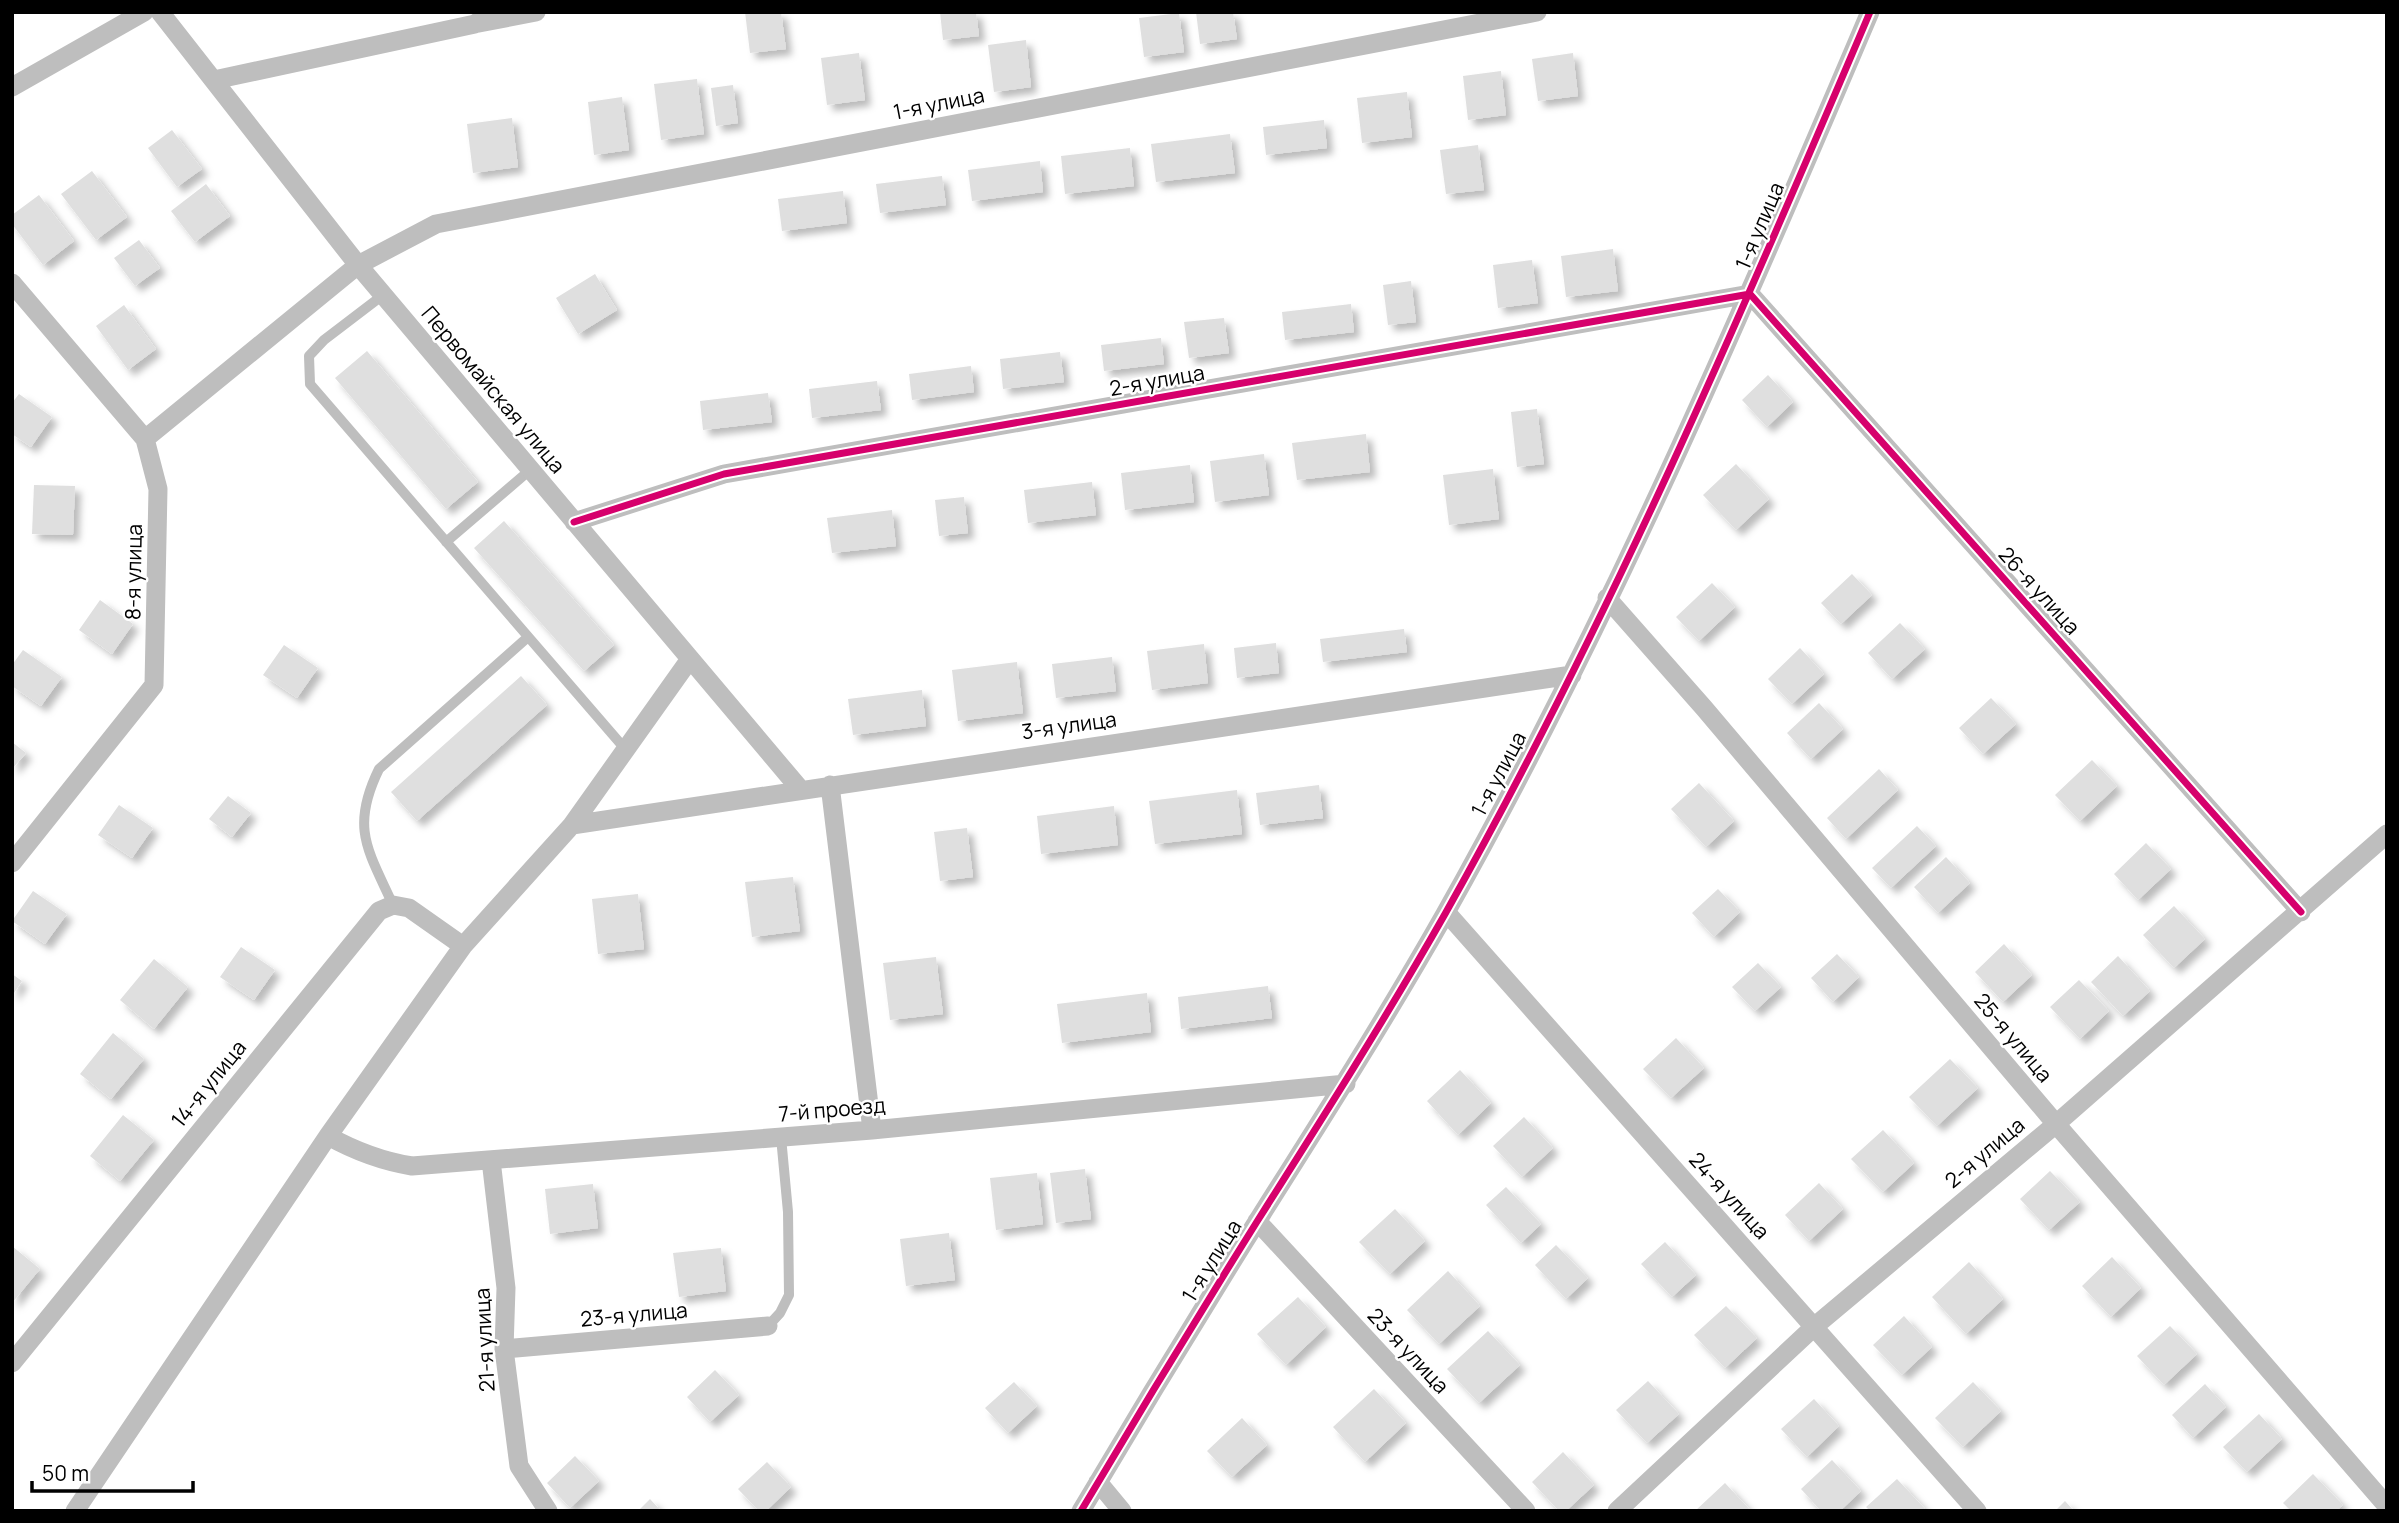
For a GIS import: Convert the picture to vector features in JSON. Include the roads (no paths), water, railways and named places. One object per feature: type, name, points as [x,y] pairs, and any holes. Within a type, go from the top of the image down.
[{"type":"street","points":[[13,84],[144,12]]},
{"type":"street","name":"Первомайская улица","points":[[160,12],[358,265],[800,789]]},
{"type":"street","points":[[214,80],[483,18],[536,12]]},
{"type":"street","name":"1-я улица","points":[[145,439],[358,265],[436,224],[1537,12]]},
{"type":"street","name":"1-я улица","points":[[1081,1511],[1257,1222],[1346,1084],[1446,912],[1572,675],[1750,294],[1870,12]]},
{"type":"street","name":"8-я улица","points":[[12,283],[145,439],[158,489],[154,685],[12,863]]},
{"type":"street","name":"2-я улица","points":[[574,522],[724,474],[1750,294]]},
{"type":"street","name":"26-я улица","points":[[1750,294],[2301,912]]},
{"type":"street","name":"25-я улица","points":[[1607,598],[2056,1124],[2387,1506]]},
{"type":"street","points":[[75,1511],[328,1136],[463,946],[572,825],[690,659]]},
{"type":"street","name":"3-я улица","points":[[572,825],[1572,675]]},
{"type":"street","points":[[830,785],[872,1130]]},
{"type":"street","name":"2-я улица","points":[[1617,1511],[1815,1326],[2056,1124],[2387,834]]},
{"type":"street","points":[[393,905],[409,908],[463,946]]},
{"type":"street","name":"14-я улица","points":[[12,1363],[379,911],[393,905]]},
{"type":"street","name":"24-я улица","points":[[1446,912],[1977,1511]]},
{"type":"street","name":"7-й проезд","points":[[328,1136],[353,1150],[385,1162],[412,1166],[872,1130],[1346,1084]]},
{"type":"street","name":"21-я улица","points":[[491,1160],[506,1287],[504,1349],[519,1466],[548,1511]]},
{"type":"street","name":"23-я улица","points":[[1257,1222],[1526,1511]]},
{"type":"street","name":"23-я улица","points":[[504,1349],[768,1326]]},
{"type":"street","points":[[1098,1482],[1122,1511]]},
{"type":"lane","points":[[383,295],[324,340],[309,356],[310,384],[626,750]]},
{"type":"lane","points":[[446,542],[530,470]]},
{"type":"lane","points":[[393,905],[369,854],[362,820],[367,793],[379,769],[528,636]]},
{"type":"lane","points":[[768,1326],[780,1313],[789,1295],[788,1212],[782,1137]]}]
